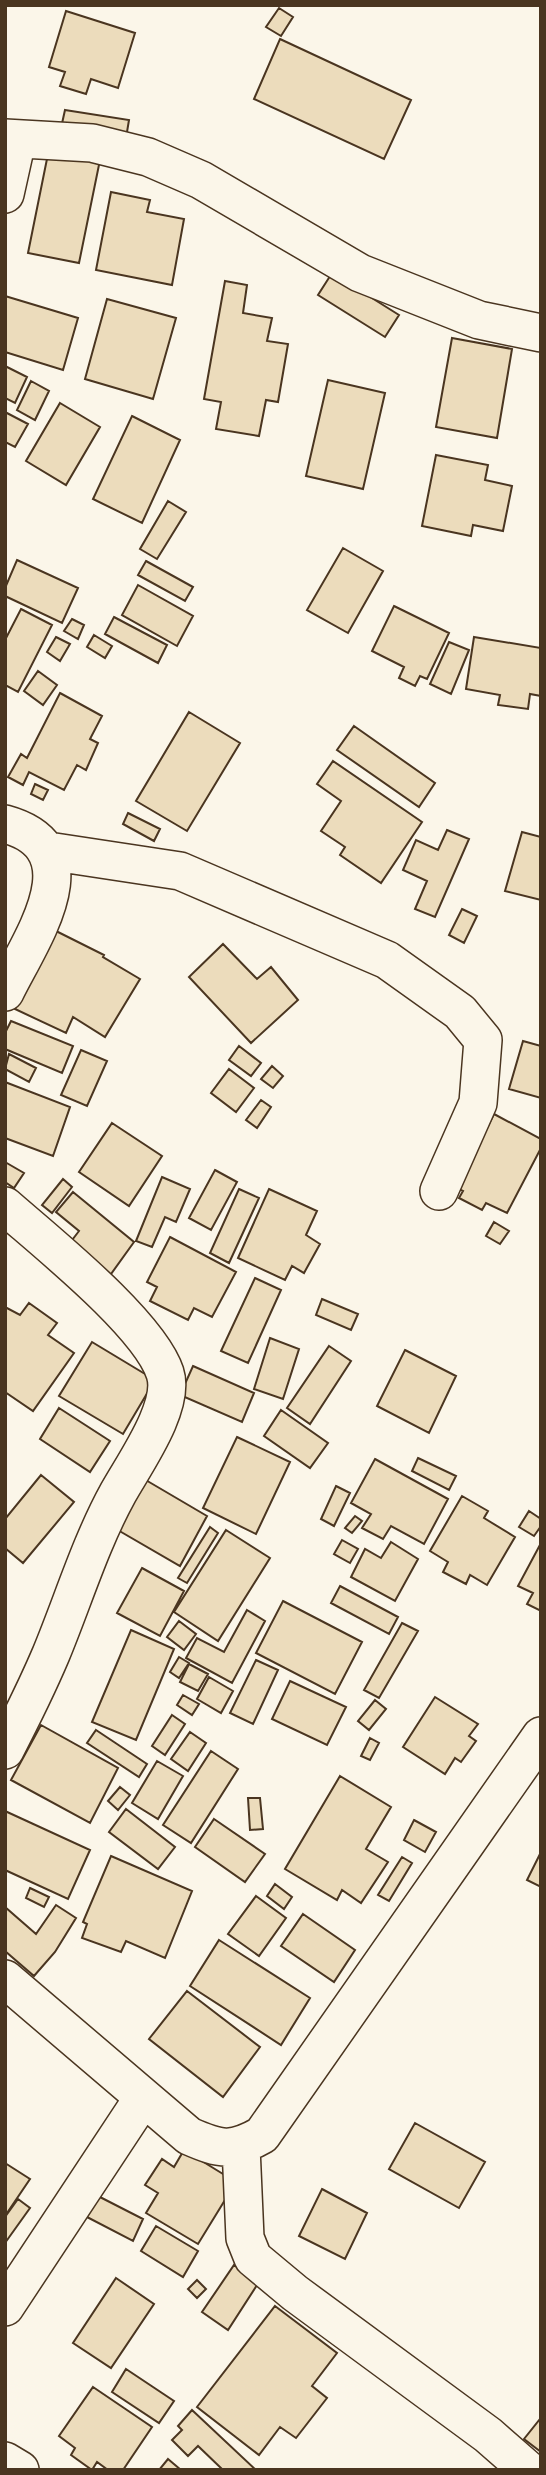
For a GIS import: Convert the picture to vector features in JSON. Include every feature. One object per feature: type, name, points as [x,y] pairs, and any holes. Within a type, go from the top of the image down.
[{"type":"street","points":[[5,194],[11,139],[92,143],[148,158],[201,180],[360,273],[479,320],[541,333]]},
{"type":"street","points":[[5,824],[30,831],[48,851],[53,877],[48,903],[5,992]]},
{"type":"street","points":[[48,851],[180,871],[387,960],[460,1012],[482,1040],[478,1103],[439,1191]]},
{"type":"street","points":[[5,1206],[72,1264],[152,1345],[166,1375],[166,1398],[155,1427],[105,1517],[50,1656],[5,1750]]},
{"type":"street","points":[[5,1979],[189,2136],[216,2148],[240,2147],[262,2134],[541,1736]]},
{"type":"street","points":[[5,2307],[143,2098]]},
{"type":"street","points":[[240,2147],[245,2238],[253,2258],[295,2293],[488,2435],[528,2470]]},
{"type":"street","points":[[5,2461],[20,2470]]},
{"type":"building","points":[[279,8],[293,17],[281,36],[266,27]]},
{"type":"building","points":[[66,11],[135,33],[118,88],[91,79],[86,94],[60,86],[65,72],[49,67]]},
{"type":"building","points":[[280,39],[411,100],[384,159],[254,99]]},
{"type":"building","points":[[65,110],[129,120],[126,138],[61,128]]},
{"type":"building","points":[[50,144],[101,155],[79,263],[28,253]]},
{"type":"building","points":[[111,192],[150,200],[147,212],[184,219],[172,285],[96,270]]},
{"type":"building","points":[[332,273],[399,315],[385,337],[318,295]]},
{"type":"building","points":[[225,281],[247,285],[243,313],[272,318],[267,341],[288,344],[278,402],[266,400],[259,436],[216,429],[221,402],[204,399]]},
{"type":"building","points":[[5,296],[78,318],[63,370],[5,352]]},
{"type":"building","points":[[107,299],[176,318],[153,399],[85,379]]},
{"type":"building","points":[[452,338],[512,349],[497,438],[436,427]]},
{"type":"building","points":[[5,366],[27,377],[15,403],[5,398]]},
{"type":"building","points":[[328,380],[385,393],[363,489],[306,476]]},
{"type":"building","points":[[31,381],[49,391],[35,420],[17,410]]},
{"type":"building","points":[[60,403],[100,427],[66,485],[26,461]]},
{"type":"building","points":[[5,412],[28,424],[15,447],[5,442]]},
{"type":"building","points":[[132,416],[180,440],[142,523],[93,499]]},
{"type":"building","points":[[436,455],[488,465],[485,480],[512,486],[503,531],[473,525],[471,536],[422,526]]},
{"type":"building","points":[[168,501],[186,512],[157,559],[140,549]]},
{"type":"building","points":[[343,548],[383,571],[348,633],[307,610]]},
{"type":"building","points":[[17,560],[78,588],[62,623],[5,596],[5,588]]},
{"type":"building","points":[[146,561],[193,587],[185,601],[138,575]]},
{"type":"building","points":[[138,585],[193,616],[177,646],[122,615]]},
{"type":"building","points":[[394,606],[449,633],[427,679],[420,676],[415,686],[399,678],[404,667],[372,651]]},
{"type":"building","points":[[21,609],[52,625],[18,692],[5,685],[5,640]]},
{"type":"building","points":[[114,617],[167,645],[158,663],[105,634]]},
{"type":"building","points":[[72,619],[84,625],[78,639],[64,631]]},
{"type":"building","points":[[94,635],[112,646],[105,658],[87,647]]},
{"type":"building","points":[[56,637],[70,644],[60,661],[47,652]]},
{"type":"building","points":[[474,637],[541,648],[541,696],[530,694],[528,709],[498,705],[500,695],[466,689]]},
{"type":"building","points":[[449,642],[469,650],[451,694],[430,684]]},
{"type":"building","points":[[38,671],[57,685],[43,705],[24,691]]},
{"type":"building","points":[[60,693],[102,716],[90,739],[98,743],[86,770],[77,765],[64,790],[29,772],[23,785],[8,777],[21,754],[27,758]]},
{"type":"building","points":[[189,712],[240,743],[187,831],[136,801]]},
{"type":"building","points":[[354,726],[435,783],[419,807],[337,750]]},
{"type":"building","points":[[333,761],[422,822],[381,883],[340,855],[345,847],[321,831],[341,801],[317,784]]},
{"type":"building","points":[[35,784],[48,790],[43,800],[31,794]]},
{"type":"building","points":[[128,813],[160,829],[154,841],[123,824]]},
{"type":"building","points":[[447,830],[469,839],[435,917],[415,909],[427,881],[403,870],[416,840],[438,850]]},
{"type":"building","points":[[522,832],[541,837],[541,900],[505,891]]},
{"type":"building","points":[[462,909],[477,916],[464,943],[449,935]]},
{"type":"building","points":[[54,930],[104,955],[103,957],[140,979],[105,1037],[73,1017],[66,1033],[15,1009]]},
{"type":"building","points":[[223,944],[257,979],[271,967],[298,1000],[251,1043],[189,977]]},
{"type":"building","points":[[11,1021],[73,1046],[62,1073],[5,1049],[5,1033]]},
{"type":"building","points":[[523,1041],[541,1046],[541,1098],[509,1089]]},
{"type":"building","points":[[239,1046],[261,1063],[251,1076],[229,1060]]},
{"type":"building","points":[[81,1050],[107,1061],[87,1106],[61,1095]]},
{"type":"building","points":[[9,1054],[36,1068],[29,1082],[5,1069]]},
{"type":"building","points":[[272,1066],[283,1076],[273,1088],[261,1079]]},
{"type":"building","points":[[229,1069],[254,1088],[236,1112],[211,1093]]},
{"type":"building","points":[[5,1082],[70,1107],[53,1156],[5,1138]]},
{"type":"building","points":[[261,1100],[271,1107],[257,1128],[246,1120]]},
{"type":"building","points":[[494,1114],[541,1139],[541,1148],[507,1213],[486,1203],[482,1210],[459,1198],[463,1191],[456,1188]]},
{"type":"building","points":[[112,1123],[162,1156],[129,1206],[79,1172]]},
{"type":"building","points":[[5,1162],[24,1173],[14,1188],[5,1182]]},
{"type":"building","points":[[215,1170],[237,1182],[211,1230],[189,1218]]},
{"type":"building","points":[[162,1177],[190,1189],[176,1222],[165,1217],[152,1247],[136,1241]]},
{"type":"building","points":[[63,1179],[72,1187],[52,1213],[42,1205]]},
{"type":"building","points":[[239,1189],[259,1198],[229,1263],[210,1253]]},
{"type":"building","points":[[269,1189],[317,1211],[306,1235],[320,1244],[304,1273],[292,1266],[285,1280],[238,1258]]},
{"type":"building","points":[[73,1192],[134,1242],[106,1281],[66,1248],[79,1231],[56,1212]]},
{"type":"building","points":[[494,1222],[509,1231],[500,1244],[486,1236]]},
{"type":"building","points":[[170,1237],[236,1272],[212,1317],[194,1308],[188,1320],[150,1301],[157,1287],[147,1282]]},
{"type":"building","points":[[255,1278],[281,1290],[248,1363],[221,1351]]},
{"type":"building","points":[[322,1299],[358,1314],[351,1330],[316,1315]]},
{"type":"building","points":[[29,1303],[57,1323],[48,1335],[74,1353],[33,1411],[5,1392],[5,1307],[20,1315]]},
{"type":"building","points":[[270,1338],[299,1349],[283,1399],[254,1389]]},
{"type":"building","points":[[92,1342],[155,1380],[123,1434],[59,1396]]},
{"type":"building","points":[[329,1346],[351,1361],[310,1424],[287,1408]]},
{"type":"building","points":[[405,1350],[456,1376],[429,1433],[377,1406]]},
{"type":"building","points":[[193,1366],[254,1393],[242,1422],[180,1395]]},
{"type":"building","points":[[59,1408],[110,1441],[90,1472],[40,1439]]},
{"type":"building","points":[[281,1410],[328,1443],[310,1468],[264,1436]]},
{"type":"building","points":[[237,1437],[290,1462],[256,1534],[203,1508]]},
{"type":"building","points":[[418,1458],[456,1476],[449,1490],[412,1471]]},
{"type":"building","points":[[375,1459],[448,1499],[424,1544],[391,1526],[383,1539],[362,1528],[371,1514],[351,1503]]},
{"type":"building","points":[[41,1475],[74,1502],[23,1563],[5,1548],[5,1519]]},
{"type":"building","points":[[144,1479],[207,1516],[180,1566],[116,1529]]},
{"type":"building","points":[[336,1486],[350,1493],[334,1526],[321,1519]]},
{"type":"building","points":[[462,1496],[488,1511],[484,1518],[515,1537],[487,1585],[470,1575],[466,1584],[443,1572],[448,1562],[430,1551]]},
{"type":"building","points":[[529,1511],[541,1519],[541,1526],[534,1536],[519,1527]]},
{"type":"building","points":[[355,1516],[362,1521],[352,1533],[345,1528]]},
{"type":"building","points":[[210,1527],[218,1533],[187,1583],[178,1578]]},
{"type":"building","points":[[226,1530],[270,1558],[218,1641],[174,1612]]},
{"type":"building","points":[[342,1540],[358,1549],[350,1563],[334,1554]]},
{"type":"building","points":[[391,1542],[418,1559],[395,1601],[351,1577],[365,1549],[381,1558]]},
{"type":"building","points":[[541,1543],[541,1611],[527,1604],[533,1593],[518,1586]]},
{"type":"building","points":[[142,1568],[184,1591],[160,1636],[117,1613]]},
{"type":"building","points":[[340,1586],[398,1617],[389,1634],[331,1603]]},
{"type":"building","points":[[283,1601],[362,1642],[335,1694],[256,1653]]},
{"type":"building","points":[[247,1610],[265,1621],[232,1683],[186,1658],[197,1638],[224,1652]]},
{"type":"building","points":[[179,1621],[196,1634],[184,1650],[167,1637]]},
{"type":"building","points":[[402,1623],[418,1631],[379,1698],[364,1690]]},
{"type":"building","points":[[131,1630],[174,1649],[136,1740],[92,1722]]},
{"type":"building","points":[[179,1657],[189,1663],[179,1678],[170,1672]]},
{"type":"building","points":[[256,1660],[278,1670],[253,1724],[230,1713]]},
{"type":"building","points":[[189,1664],[208,1674],[198,1691],[180,1682]]},
{"type":"building","points":[[209,1677],[233,1691],[221,1713],[197,1699]]},
{"type":"building","points":[[290,1681],[346,1707],[327,1745],[272,1719]]},
{"type":"building","points":[[183,1695],[199,1704],[192,1715],[177,1705]]},
{"type":"building","points":[[435,1697],[478,1724],[469,1736],[476,1741],[461,1762],[455,1758],[445,1774],[403,1747]]},
{"type":"building","points":[[375,1700],[386,1709],[369,1730],[358,1721]]},
{"type":"building","points":[[172,1715],[185,1724],[165,1755],[152,1746]]},
{"type":"building","points":[[41,1725],[118,1768],[90,1823],[11,1780]]},
{"type":"building","points":[[96,1730],[147,1764],[139,1777],[87,1743]]},
{"type":"building","points":[[190,1732],[206,1743],[188,1771],[171,1759]]},
{"type":"building","points":[[370,1738],[379,1743],[370,1760],[361,1756]]},
{"type":"building","points":[[211,1751],[238,1769],[191,1843],[163,1825]]},
{"type":"building","points":[[157,1761],[183,1776],[158,1819],[132,1803]]},
{"type":"building","points":[[340,1776],[391,1807],[366,1849],[388,1862],[361,1903],[342,1890],[337,1900],[285,1869]]},
{"type":"building","points":[[120,1787],[130,1795],[118,1810],[108,1801]]},
{"type":"building","points":[[248,1798],[260,1798],[263,1829],[250,1830]]},
{"type":"building","points":[[126,1809],[175,1847],[158,1869],[109,1832]]},
{"type":"building","points":[[5,1811],[90,1850],[68,1899],[5,1870]]},
{"type":"building","points":[[214,1819],[265,1854],[245,1882],[195,1847]]},
{"type":"building","points":[[414,1820],[436,1832],[425,1852],[404,1840]]},
{"type":"building","points":[[541,1852],[541,1887],[527,1880]]},
{"type":"building","points":[[111,1856],[192,1891],[165,1958],[126,1941],[121,1952],[82,1938],[87,1924],[83,1922]]},
{"type":"building","points":[[402,1857],[412,1863],[389,1901],[378,1895]]},
{"type":"building","points":[[275,1884],[292,1897],[284,1909],[267,1896]]},
{"type":"building","points":[[30,1888],[49,1897],[44,1907],[26,1898]]},
{"type":"building","points":[[256,1896],[286,1918],[259,1956],[228,1934]]},
{"type":"building","points":[[56,1905],[76,1918],[55,1952],[34,1976],[5,1951],[5,1907],[36,1934]]},
{"type":"building","points":[[303,1914],[355,1950],[334,1982],[281,1946]]},
{"type":"building","points":[[219,1940],[310,1998],[281,2045],[190,1986]]},
{"type":"building","points":[[187,1991],[260,2047],[223,2097],[149,2039]]},
{"type":"building","points":[[415,2123],[485,2162],[459,2208],[389,2169]]},
{"type":"building","points":[[184,2150],[236,2182],[198,2244],[146,2213],[158,2193],[145,2185],[162,2159],[174,2167]]},
{"type":"building","points":[[5,2163],[30,2179],[5,2216]]},
{"type":"building","points":[[322,2189],[367,2213],[345,2259],[299,2236]]},
{"type":"building","points":[[96,2195],[143,2219],[133,2241],[85,2216]]},
{"type":"building","points":[[18,2199],[30,2208],[5,2243],[5,2217]]},
{"type":"building","points":[[156,2226],[198,2251],[183,2277],[141,2251]]},
{"type":"building","points":[[234,2265],[259,2282],[228,2330],[202,2312]]},
{"type":"building","points":[[116,2278],[154,2304],[111,2368],[73,2343]]},
{"type":"building","points":[[197,2280],[206,2289],[197,2298],[188,2289]]},
{"type":"building","points":[[275,2306],[337,2353],[312,2386],[327,2398],[296,2438],[280,2427],[259,2455],[197,2407]]},
{"type":"building","points":[[126,2369],[174,2401],[159,2423],[112,2392]]},
{"type":"building","points":[[93,2387],[152,2427],[123,2470],[108,2470],[97,2462],[92,2470],[71,2455],[75,2448],[59,2436]]},
{"type":"building","points":[[192,2410],[256,2470],[223,2470],[198,2446],[188,2456],[172,2440],[182,2430],[178,2426]]},
{"type":"building","points":[[541,2419],[541,2452],[524,2439]]},
{"type":"building","points":[[168,2459],[181,2470],[159,2470]]}]
